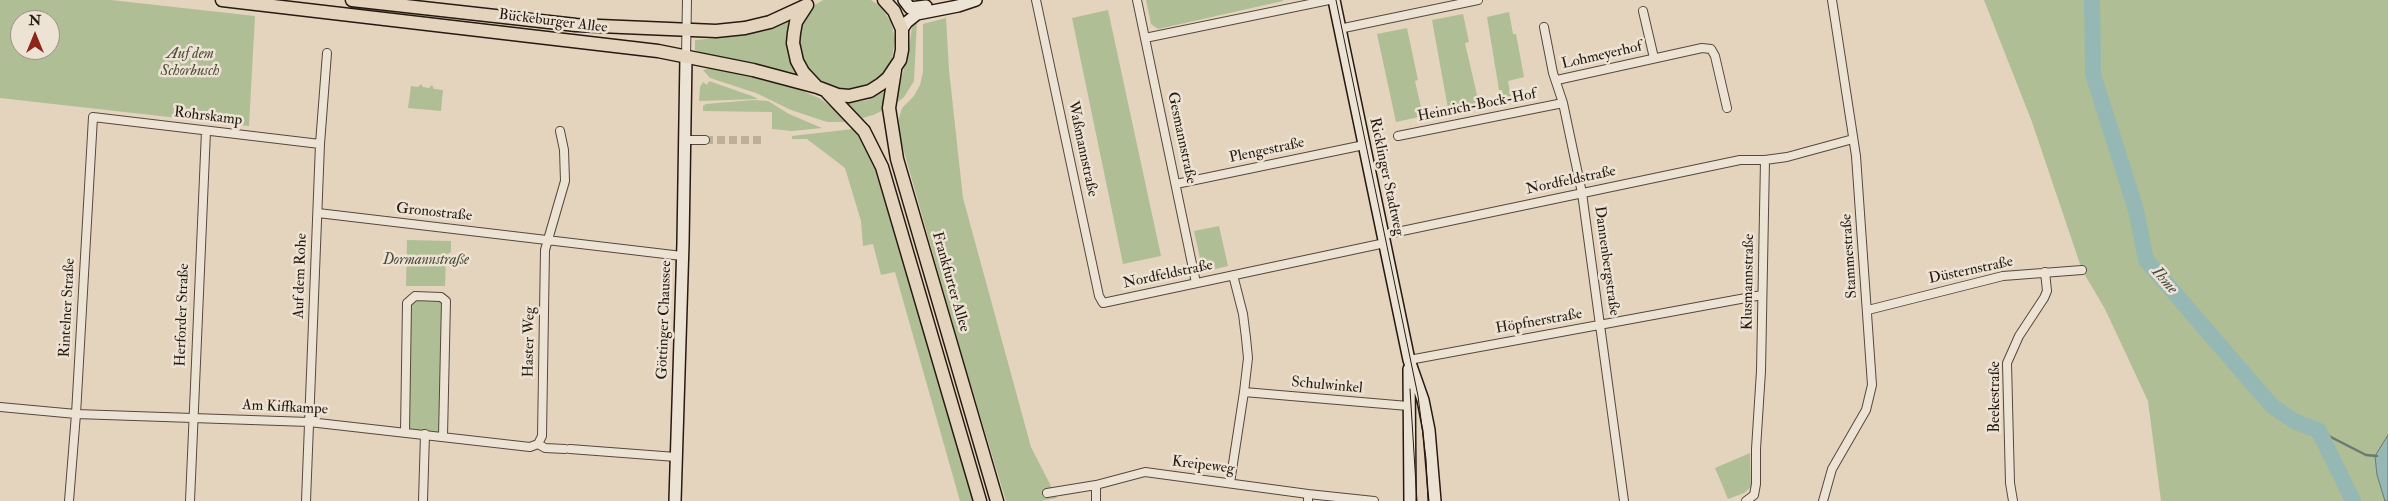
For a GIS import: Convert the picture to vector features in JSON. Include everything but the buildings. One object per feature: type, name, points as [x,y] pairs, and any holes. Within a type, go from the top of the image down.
[{"type":"main road","name":"Bückeburger Allee","points":[[222,0],[561,39],[686,57],[753,70],[849,96],[870,91],[888,78],[895,70]]},
{"type":"main road","name":"Bückeburger Allee","points":[[352,0],[576,25],[716,31],[745,28],[770,22],[810,2]]},
{"type":"main road","points":[[886,1],[894,11],[902,29]]},
{"type":"main road","name":"Frankfurter Allee","points":[[810,2],[796,22],[794,54],[803,72],[864,131],[882,167],[980,501]]},
{"type":"main road","name":"Frankfurter Allee","points":[[902,29],[902,50],[895,70],[890,108],[897,159],[997,501]]},
{"type":"street","name":"Göttinger Chaussee","points":[[675,501],[685,140],[686,0]]},
{"type":"street","points":[[904,0],[906,6],[915,8],[963,0]]},
{"type":"street","points":[[902,29],[906,22],[917,14],[958,6],[963,0]]},
{"type":"street","name":"Waßmannstraße","points":[[1036,0],[1098,296],[1103,303]]},
{"type":"street","name":"Gesmannstraße","points":[[1137,0],[1196,283]]},
{"type":"street","points":[[1145,38],[1329,0]]},
{"type":"street","name":"Ricklinger Stadtweg","points":[[1334,0],[1408,360],[1423,400],[1429,430],[1435,501]]},
{"type":"street","points":[[1339,29],[1478,0]]},
{"type":"street","name":"Stammestraße","points":[[1824,501],[1832,468],[1866,410],[1870,398],[1872,376],[1853,139],[1832,0]]},
{"type":"street","name":"Lohmeyerhof","points":[[1643,11],[1654,58]]},
{"type":"street","name":"Dannenbergstraße","points":[[1544,27],[1553,73],[1557,80],[1563,103],[1582,193],[1624,501]]},
{"type":"street","name":"Lohmeyerhof","points":[[1557,80],[1702,48],[1711,49],[1715,56],[1726,108]]},
{"type":"street","name":"Auf dem Rohe","points":[[306,501],[320,144],[327,53]]},
{"type":"street","name":"Heinrich-Bock-Hof","points":[[1398,136],[1563,103]]},
{"type":"street","name":"Rohrskamp","points":[[92,117],[320,144]]},
{"type":"street","name":"Rintelner Straße","points":[[69,501],[76,414],[92,117]]},
{"type":"street","name":"Herforder Straße","points":[[190,501],[206,131]]},
{"type":"street","points":[[548,239],[565,181],[564,150],[560,131]]},
{"type":"street","points":[[1765,160],[1788,157],[1853,139]]},
{"type":"street","points":[[685,140],[705,140]]},
{"type":"street","name":"Plengestraße","points":[[1176,184],[1364,145]]},
{"type":"street","name":"Nordfeldstraße","points":[[1103,303],[1233,275],[1582,193],[1740,160],[1765,160]]},
{"type":"street","name":"Klusmannstraße","points":[[1746,501],[1754,495],[1756,484],[1765,160]]},
{"type":"street","name":"Gronostraße","points":[[318,213],[682,256]]},
{"type":"street","name":"Haster Weg","points":[[538,444],[542,436],[545,250],[548,239]]},
{"type":"street","name":"Düsternstraße","points":[[1868,310],[2003,276],[2082,270]]},
{"type":"street","name":"Beekestraße","points":[[2013,501],[2010,483],[2007,363],[2019,336],[2044,298],[2046,291],[2045,272]]},
{"type":"street","points":[[1230,483],[1248,358],[1243,314],[1233,275]]},
{"type":"street","name":"Höpfnerstraße","points":[[1408,360],[1762,294]]},
{"type":"street","points":[[405,432],[407,303],[415,296],[441,297],[446,301],[443,436]]},
{"type":"street","name":"Ricklinger Stadtweg","points":[[1408,360],[1410,501]]},
{"type":"street","name":"Schulwinkel","points":[[1244,392],[1408,406]]},
{"type":"street","name":"Am Kiffkampe","points":[[0,407],[76,414],[309,422],[530,447],[538,444],[545,448],[676,457]]},
{"type":"street","points":[[423,501],[425,434]]},
{"type":"street","name":"Kreipeweg","points":[[1047,492],[1096,485],[1145,472],[1230,483],[1308,497],[1374,501]]},
{"type":"street","points":[[1096,485],[1096,501]]},
{"type":"green space","name":"Auf dem Schorbusch","points":[[0,0],[111,0],[255,16],[249,126],[0,98]]},
{"type":"green space","points":[[823,0],[871,0],[881,7],[891,22],[895,39],[892,58],[883,74],[875,81],[856,89],[845,90],[824,84],[811,74],[802,58],[799,38],[804,20],[815,5]]},
{"type":"green space","points":[[1146,0],[1283,1],[1158,29],[1151,24]]},
{"type":"green space","points":[[1984,0],[2388,0],[2388,435],[2375,456],[2377,475],[2385,501],[2161,501],[2148,401],[2105,309],[2082,270],[2032,122]]},
{"type":"green space","points":[[1108,10],[1161,256],[1123,264],[1072,18]]},
{"type":"green space","points":[[1509,12],[1513,34],[1516,34],[1524,77],[1508,81],[1511,97],[1503,98],[1502,90],[1499,90],[1487,17]]},
{"type":"green space","points":[[1463,14],[1469,42],[1465,43],[1480,108],[1449,114],[1432,20]]},
{"type":"green space","points":[[946,18],[949,70],[963,198],[1031,447],[1057,498],[1041,501],[1006,501],[962,356],[899,134],[899,118],[902,108],[914,96],[920,85],[923,72],[923,24]]},
{"type":"green space","points":[[786,20],[789,22],[786,40],[787,52],[795,73],[704,54],[695,50],[695,40],[738,36],[768,30]]},
{"type":"green space","points":[[917,20],[914,81],[904,97],[898,102],[898,90],[908,55],[912,27]]},
{"type":"green space","points":[[1407,28],[1418,80],[1415,81],[1423,116],[1396,122],[1377,34]]},
{"type":"green space","points":[[712,68],[796,88],[821,99],[850,122],[827,122],[791,110],[756,93],[710,78],[703,70]]},
{"type":"green space","points":[[709,81],[758,99],[699,101],[700,87],[703,82],[707,85]]},
{"type":"green space","points":[[421,84],[423,87],[429,88],[432,85],[434,89],[443,90],[441,111],[408,108],[411,86],[418,87]]},
{"type":"green space","points":[[883,92],[885,93],[882,111],[873,115],[863,118],[848,106],[849,103],[868,100]]},
{"type":"green space","points":[[753,100],[768,101],[789,114],[822,128],[792,131],[772,129],[772,112],[703,111],[703,106],[706,104]]},
{"type":"green space","points":[[853,129],[865,143],[877,166],[973,501],[960,501],[895,272],[881,275],[873,244],[863,246],[861,221],[845,168],[807,139],[792,139],[792,136]]},
{"type":"green space","points":[[1219,226],[1228,266],[1203,272],[1194,231]]},
{"type":"green space","name":"Dormannstraße","points":[[407,240],[451,241],[451,252],[446,255],[445,286],[406,286]]},
{"type":"green space","points":[[415,296],[444,299],[443,436],[405,432],[407,303]]},
{"type":"green space","points":[[1750,453],[1751,487],[1744,493],[1728,499],[1715,468]]},
{"type":"water","points":[[2388,435],[2388,501],[2385,501],[2377,475],[2375,456]]},
{"type":"waterway","name":"Ihme","points":[[2092,0],[2093,74],[2136,210],[2146,260],[2272,406],[2294,421],[2319,431],[2353,501]]},
{"type":"waterway","points":[[2319,431],[2366,455],[2377,456]]},
{"type":"tunnel","points":[[705,140],[765,140]]},
{"type":"tram line","points":[[1336,0],[1418,396],[1426,459],[1428,501]]},
{"type":"tram line","points":[[1410,389],[1417,501]]}]
